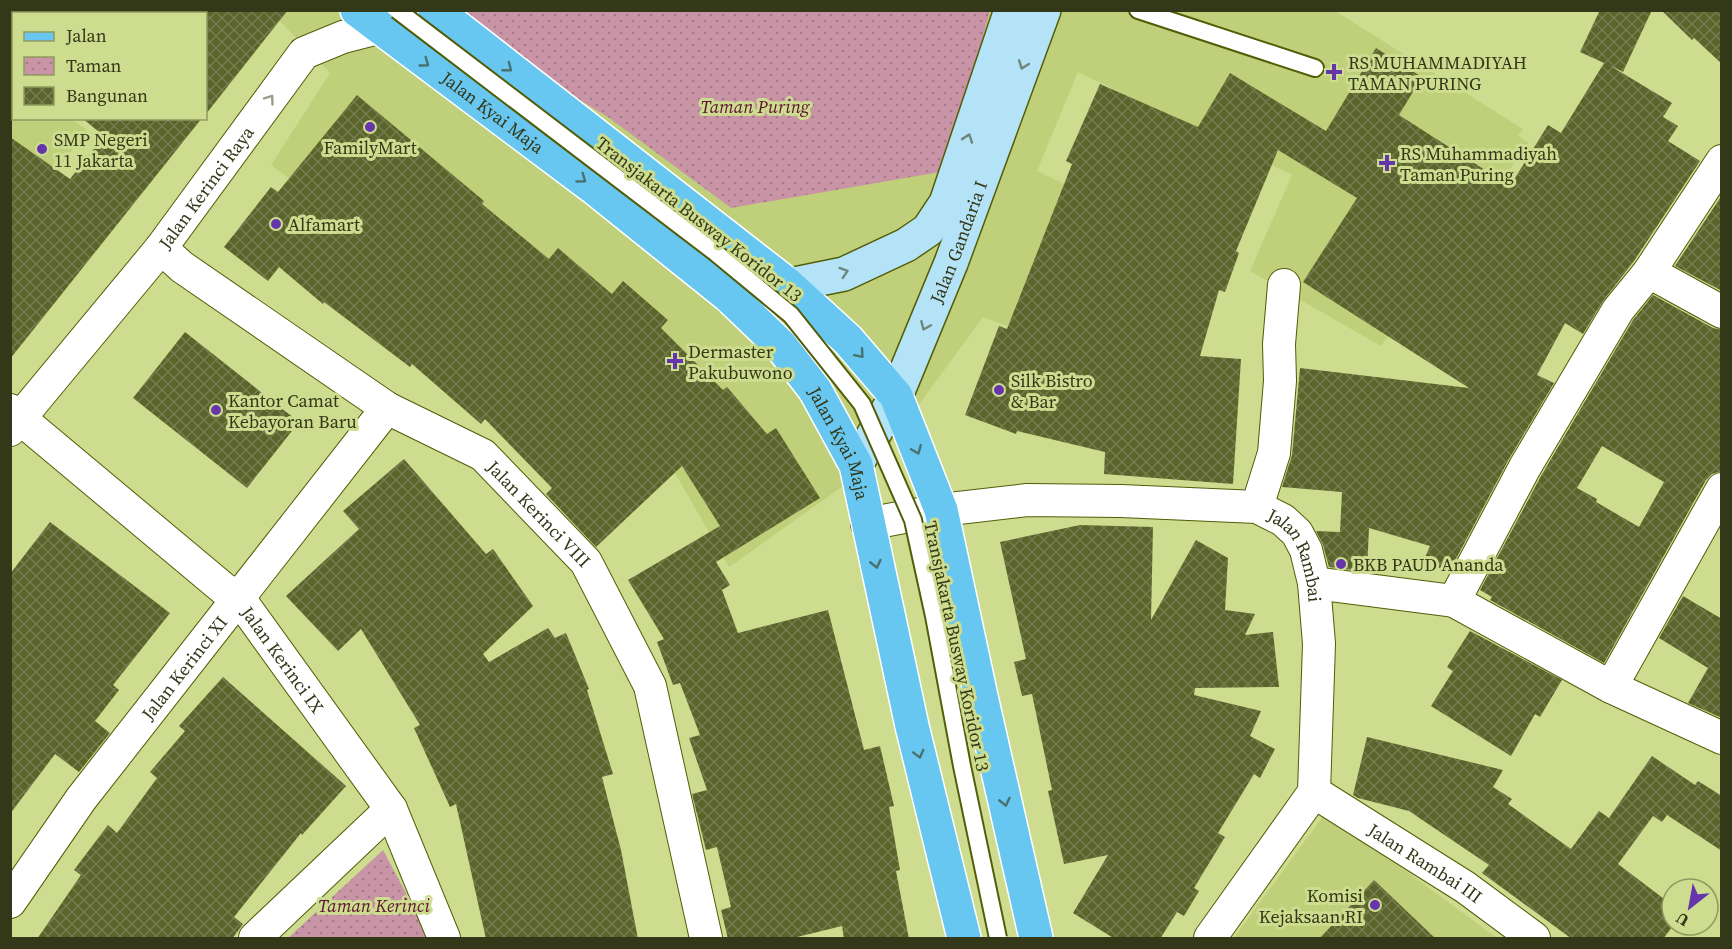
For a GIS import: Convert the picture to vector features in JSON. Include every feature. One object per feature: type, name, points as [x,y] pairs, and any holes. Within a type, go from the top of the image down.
[{"type":"main road","name":"Jalan Gandaria I","points":[[730,297],[844,274],[906,245],[928,230],[946,202],[1011,10]]},
{"type":"main road","name":"Jalan Gandaria I","points":[[856,465],[896,396],[951,263],[1044,10]]},
{"type":"main road","points":[[440,15],[787,284],[848,340],[896,396],[941,510],[1036,939]]},
{"type":"main road","name":"Jalan Kyai Maja","points":[[377,16],[730,297],[781,346],[815,390],[856,465],[912,726],[964,939]]},
{"type":"street","name":"Jalan Kerinci Raya","points":[[14,419],[162,248],[304,53],[343,37],[377,16],[440,15]]},
{"type":"street","points":[[1454,601],[1495,522],[1618,310],[1649,272],[1722,160]]},
{"type":"street","name":"Jalan Kerinci VIII","points":[[162,248],[182,267],[387,408],[483,455],[586,562],[650,686],[706,939]]},
{"type":"street","points":[[1649,272],[1722,312]]},
{"type":"street","points":[[1257,507],[1274,453],[1284,285]]},
{"type":"street","name":"Jalan Kerinci XI","points":[[10,902],[81,799],[387,408]]},
{"type":"street","name":"Jalan Kerinci IX","points":[[14,419],[224,589],[238,597],[391,809],[444,939]]},
{"type":"street","points":[[1611,687],[1722,489]]},
{"type":"street","name":"Jalan Rambai","points":[[867,524],[941,510],[1027,500],[1257,507],[1283,520],[1297,533],[1306,550],[1314,583],[1319,644],[1314,792]]},
{"type":"street","points":[[1314,583],[1454,601],[1611,687],[1722,738]]},
{"type":"street","points":[[1209,939],[1314,792]]},
{"type":"street","name":"Jalan Rambai III","points":[[1314,792],[1465,887],[1534,939]]},
{"type":"street","points":[[255,939],[391,809]]},
{"type":"lane","points":[[1138,10],[1315,68]]},
{"type":"lane","name":"Transjakarta Busway Koridor 13","points":[[377,16],[716,253],[791,315],[862,404],[912,520],[934,616],[998,939]]},
{"type":"shaded area","points":[[270,11],[1335,11],[1523,129],[1518,136],[1529,143],[1381,346],[1250,271],[1292,175],[1078,72],[1037,171],[1134,217],[1094,359],[983,317],[877,462],[729,567],[668,461],[271,165],[330,73]]},
{"type":"shaded area","name":"SMP Negeri 11 Jakarta","points":[[10,73],[12,74],[12,120],[73,120],[87,130],[11,233]]},
{"type":"shaded area","points":[[1326,812],[1497,938],[1234,938]]},
{"type":"green space","name":"Taman Puring","points":[[442,11],[990,11],[946,171],[731,208],[608,117],[466,32]]},
{"type":"green space","name":"Taman Kerinci","points":[[383,850],[430,938],[288,938]]},
{"type":"building","points":[[206,10],[288,10],[207,113],[207,12]]},
{"type":"building","points":[[1600,10],[1652,10],[1623,72],[1609,65],[1672,103],[1663,117],[1678,126],[1668,141],[1700,161],[1634,261],[1603,301],[1583,334],[1565,323],[1537,375],[1554,383],[1509,459],[1449,572],[1423,562],[1430,546],[1369,528],[1367,572],[1329,567],[1323,545],[1316,531],[1340,532],[1342,492],[1282,487],[1292,455],[1300,368],[1469,388],[1303,282],[1357,198],[1278,150],[1236,251],[1239,253],[1225,292],[1219,290],[1200,356],[1241,359],[1233,484],[1104,474],[1105,452],[1017,431],[1016,434],[965,415],[999,326],[1007,329],[1072,164],[1066,161],[1100,84],[1198,127],[1230,73],[1326,131],[1376,48],[1422,77],[1399,115],[1510,186],[1548,125],[1561,133],[1604,63],[1580,52]]},
{"type":"building","points":[[1661,10],[1722,10],[1722,64],[1694,38],[1692,40]]},
{"type":"building","points":[[357,95],[484,201],[482,204],[549,259],[558,248],[612,294],[623,281],[668,320],[661,328],[723,390],[727,387],[767,434],[776,428],[820,498],[716,562],[730,585],[722,590],[738,633],[828,610],[864,750],[880,746],[894,806],[889,807],[900,870],[896,871],[909,939],[844,939],[842,926],[789,939],[728,939],[721,910],[731,907],[717,847],[706,850],[692,794],[707,790],[689,738],[700,735],[680,683],[673,685],[657,642],[664,639],[628,580],[720,526],[682,466],[596,547],[546,494],[552,488],[485,419],[481,424],[412,364],[410,367],[324,302],[323,304],[279,267],[268,281],[224,247],[271,187],[278,192]]},
{"type":"building","points":[[84,120],[200,120],[10,359],[10,137],[70,179],[104,136]]},
{"type":"building","points":[[1722,195],[1722,291],[1675,266]]},
{"type":"building","points":[[1653,295],[1713,328],[1722,330],[1722,471],[1712,474],[1706,480],[1604,663],[1490,600],[1492,597],[1480,590],[1541,476],[1633,320]],"holes":[[[1602,446],[1664,482],[1639,527],[1577,488]]]},
{"type":"building","name":"Kantor Camat Kebayoran Baru","points":[[185,332],[299,422],[247,488],[133,398]]},
{"type":"building","points":[[404,459],[486,554],[493,549],[533,606],[483,654],[489,662],[548,628],[555,638],[566,633],[589,689],[587,690],[613,774],[602,777],[621,850],[638,939],[486,939],[456,804],[450,807],[414,728],[420,725],[361,629],[338,651],[286,596],[359,529],[343,511]]},
{"type":"building","points":[[50,522],[170,613],[113,685],[119,690],[95,721],[110,733],[79,772],[55,754],[10,814],[10,574]]},
{"type":"building","points":[[1080,525],[1153,527],[1151,620],[1196,540],[1228,558],[1225,610],[1255,614],[1245,635],[1273,632],[1279,687],[1195,688],[1194,695],[1261,711],[1250,736],[1275,749],[1260,778],[1254,774],[1218,833],[1225,837],[1194,888],[1199,891],[1184,916],[1177,912],[1160,939],[1115,939],[1073,913],[1108,855],[1064,864],[1048,791],[1052,790],[1032,694],[1022,696],[1014,662],[1026,659],[1000,542]]},
{"type":"building","points":[[1683,596],[1722,619],[1722,718],[1688,703],[1708,668],[1659,638]]},
{"type":"building","points":[[1470,631],[1562,680],[1540,717],[1535,714],[1511,756],[1431,706],[1453,671],[1447,667]]},
{"type":"building","points":[[223,677],[346,786],[302,835],[301,833],[234,917],[243,924],[232,939],[37,939],[81,875],[74,870],[108,825],[117,833],[157,778],[150,772],[185,731],[179,726]]},
{"type":"building","points":[[1367,737],[1503,770],[1493,787],[1512,799],[1508,804],[1571,849],[1599,811],[1609,818],[1652,756],[1695,785],[1698,781],[1722,796],[1722,851],[1667,815],[1662,822],[1653,816],[1618,864],[1660,896],[1660,937],[1664,937],[1663,939],[1572,939],[1482,873],[1489,865],[1409,811],[1353,795]]},
{"type":"building","name":"Komisi Kejaksaan RI","points":[[1374,880],[1436,939],[1319,939]]},
{"type":"place","name":"RS MUHAMMADIYAH TAMAN PURING","points":[[1334,72]]},
{"type":"place","name":"FamilyMart","points":[[370,127]]},
{"type":"place","name":"SMP Negeri 11 Jakarta","points":[[42,149]]},
{"type":"place","name":"RS Muhammadiyah Taman Puring","points":[[1387,163]]},
{"type":"place","name":"Alfamart","points":[[276,224]]},
{"type":"place","name":"Dermaster Pakubuwono","points":[[675,361]]},
{"type":"place","name":"Silk Bistro & Bar","points":[[999,390]]},
{"type":"place","name":"Kantor Camat Kebayoran Baru","points":[[216,410]]},
{"type":"place","name":"BKB PAUD Ananda","points":[[1341,564]]},
{"type":"place","name":"Komisi Kejaksaan RI","points":[[1375,905]]}]
